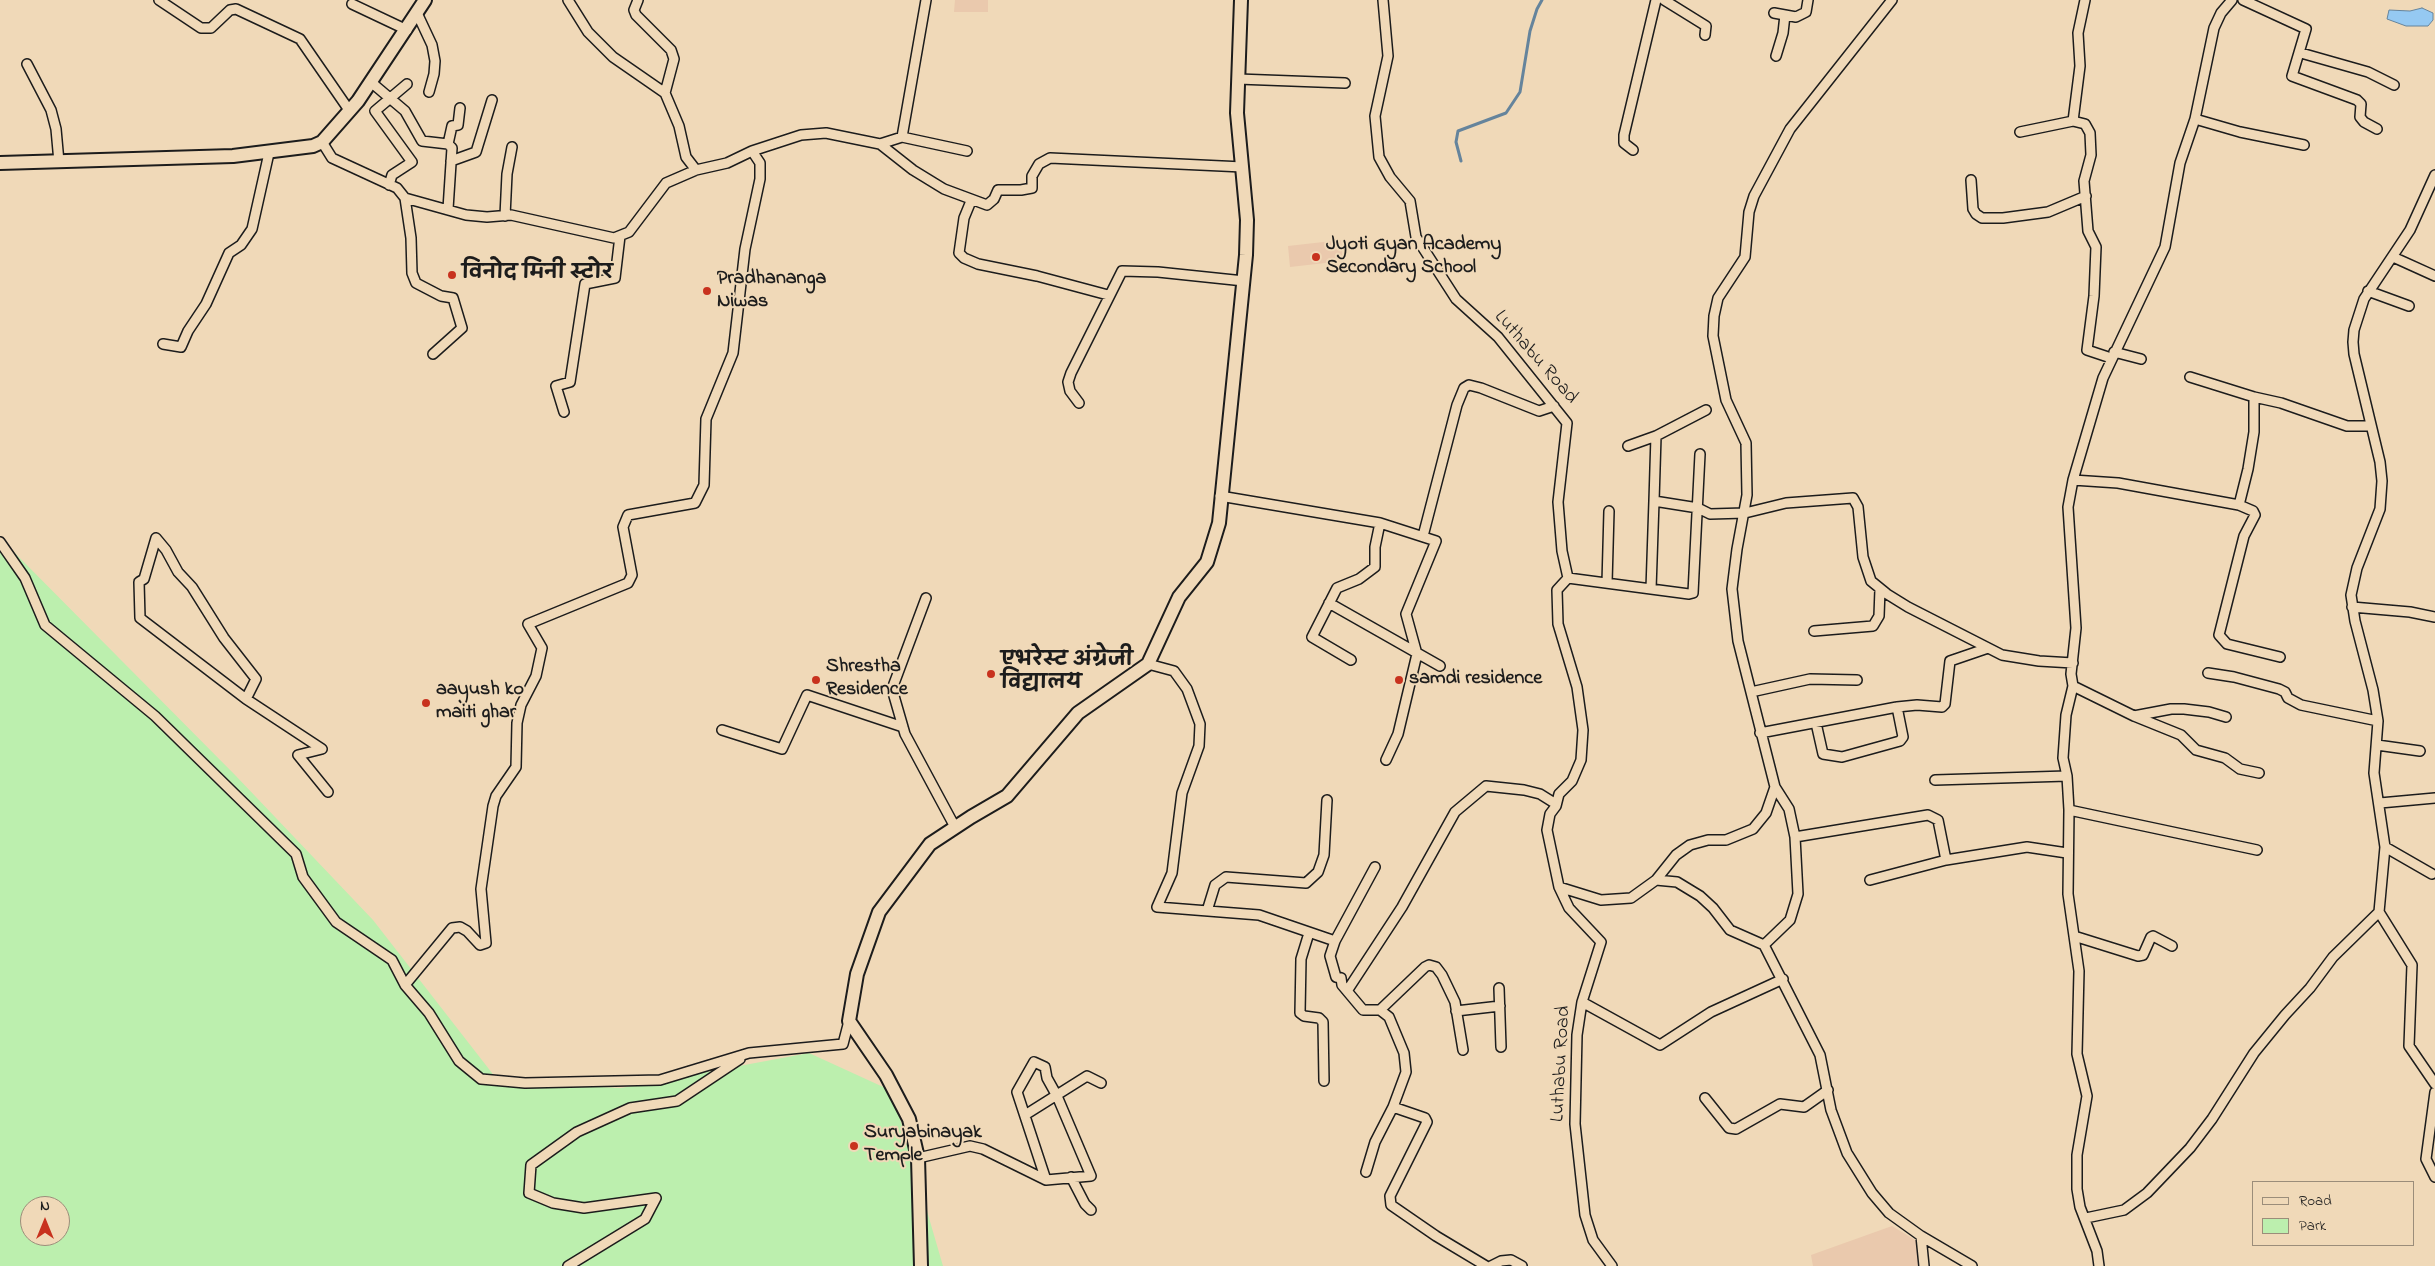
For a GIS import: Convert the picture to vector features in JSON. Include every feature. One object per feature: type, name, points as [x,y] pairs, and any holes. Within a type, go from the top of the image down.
[{"type":"main road","points":[[0,164],[198,158],[269,153],[322,142],[372,83],[407,30],[424,0]]},
{"type":"main road","points":[[921,1266],[918,1158],[909,1118],[886,1074],[850,1021],[857,974],[880,912],[930,844],[1007,796],[1078,713],[1148,664],[1179,597],[1207,562],[1218,523],[1244,281],[1247,220],[1237,113],[1241,0]]},
{"type":"street","points":[[159,0],[201,28],[211,28],[230,10],[236,9],[300,39],[349,110]]},
{"type":"street","points":[[568,0],[588,32],[614,57],[665,93],[679,126],[686,157],[696,170]]},
{"type":"street","points":[[638,0],[634,10],[636,15],[671,50],[674,59],[665,93]]},
{"type":"street","points":[[902,137],[926,0]]},
{"type":"street","name":"Luthabu Road","points":[[1383,0],[1388,56],[1375,116],[1379,158],[1390,177],[1410,201],[1416,237],[1456,299],[1498,337],[1567,423],[1558,502],[1562,551],[1568,578],[1557,590],[1558,624],[1577,687],[1583,730],[1581,760],[1572,781],[1558,794],[1556,804],[1550,814],[1547,830],[1559,887],[1569,908],[1601,942],[1582,1002],[1577,1035],[1575,1124],[1585,1215],[1592,1240],[1612,1266]]},
{"type":"street","points":[[1633,150],[1624,143],[1624,135],[1656,0]]},
{"type":"street","points":[[1664,0],[1706,26],[1705,34]]},
{"type":"street","points":[[1774,13],[1796,17],[1806,12],[1808,0]]},
{"type":"street","points":[[1764,945],[1790,920],[1798,894],[1795,837],[1789,808],[1775,787],[1738,641],[1732,589],[1736,549],[1746,514],[1746,443],[1726,400],[1713,336],[1714,316],[1718,298],[1744,257],[1748,212],[1754,196],[1783,146],[1790,129],[1892,0]]},
{"type":"street","points":[[2073,121],[2080,66],[2078,32],[2085,0]]},
{"type":"street","points":[[2099,1266],[2097,1251],[2086,1218],[2080,1207],[2077,1189],[2077,1155],[2087,1096],[2077,1054],[2079,971],[2068,894],[2067,776],[2063,758],[2064,733],[2073,686],[2071,674],[2075,602],[2068,507],[2073,480],[2095,402],[2112,355],[2165,247],[2180,163],[2195,119],[2214,28],[2221,13],[2232,0]]},
{"type":"street","points":[[2243,0],[2306,29],[2292,76],[2358,100],[2361,104],[2360,117],[2364,122],[2377,129]]},
{"type":"street","points":[[352,4],[407,30]]},
{"type":"street","points":[[417,13],[432,45],[435,61],[429,92]]},
{"type":"street","points":[[1776,56],[1783,32],[1785,15]]},
{"type":"street","points":[[2300,53],[2368,72],[2394,85]]},
{"type":"street","points":[[27,64],[51,110],[56,129],[59,162]]},
{"type":"street","points":[[1238,79],[1345,83]]},
{"type":"street","points":[[372,83],[405,111],[422,141],[448,144],[452,148],[448,209]]},
{"type":"street","points":[[389,185],[392,176],[412,162],[375,111],[406,84]]},
{"type":"street","points":[[451,161],[476,152],[492,100]]},
{"type":"street","points":[[448,144],[452,126],[458,125],[460,108]]},
{"type":"street","points":[[2195,119],[2240,132],[2304,145]]},
{"type":"street","points":[[2020,132],[2073,121],[2085,124],[2090,133],[2091,155],[2084,181],[2088,231],[2096,247],[2094,296],[2087,350],[2141,359]]},
{"type":"street","points":[[405,198],[466,215],[505,216],[614,238],[629,232],[666,184],[696,170],[727,163],[752,151],[801,135],[826,134],[880,144],[927,179],[971,201],[987,205],[994,199],[998,190],[1032,188],[1032,176],[1039,164],[1050,158],[1243,167]]},
{"type":"street","points":[[880,144],[902,137],[967,151]]},
{"type":"street","points":[[322,142],[332,158],[397,188],[405,198],[411,238],[412,273],[416,283],[441,296],[453,298],[462,328],[432,354]]},
{"type":"street","points":[[505,216],[507,174],[512,147]]},
{"type":"street","points":[[405,985],[452,928],[460,927],[467,931],[480,945],[486,943],[482,889],[493,806],[496,796],[516,766],[517,723],[521,705],[536,676],[542,648],[528,624],[628,583],[632,576],[623,527],[628,515],[695,504],[704,485],[706,419],[733,352],[745,249],[760,179],[760,163],[752,151]]},
{"type":"street","points":[[163,344],[181,346],[188,331],[206,304],[229,253],[241,245],[252,229],[269,153]]},
{"type":"street","points":[[2435,174],[2410,230],[2368,291],[2357,319],[2353,342],[2354,354],[2380,462],[2382,496],[2380,509],[2353,582],[2352,607],[2373,690],[2378,721],[2374,773],[2380,803],[2385,847],[2380,912],[2412,965],[2409,1046],[2435,1084]]},
{"type":"street","points":[[1971,180],[1972,209],[1982,218],[2003,218],[2048,212],[2086,196]]},
{"type":"street","points":[[971,201],[964,218],[959,253],[964,258],[978,264],[1037,276],[1108,295]]},
{"type":"street","points":[[564,412],[556,386],[570,382],[585,284],[614,278],[620,236]]},
{"type":"street","points":[[2393,257],[2435,276]]},
{"type":"street","points":[[1079,402],[1070,391],[1068,382],[1070,373],[1108,295],[1122,271],[1158,272],[1244,281]]},
{"type":"street","points":[[2368,291],[2409,306]]},
{"type":"street","points":[[2190,377],[2254,397],[2281,402],[2347,426],[2371,426]]},
{"type":"street","points":[[1423,536],[1457,405],[1464,388],[1469,385],[1480,388],[1539,411],[1554,406]]},
{"type":"street","points":[[2239,505],[2248,470],[2254,432],[2254,397]]},
{"type":"street","points":[[1628,446],[1656,436],[1706,410]]},
{"type":"street","points":[[1651,589],[1656,436]]},
{"type":"street","points":[[1568,578],[1693,593],[1700,454]]},
{"type":"street","points":[[2073,480],[2118,484],[2249,508],[2255,515],[2244,536],[2238,568],[2219,635],[2227,644],[2280,657]]},
{"type":"street","points":[[1220,496],[1380,523],[1436,541],[1406,614],[1417,654],[1398,734],[1386,760]]},
{"type":"street","points":[[1654,501],[1698,508],[1710,514],[1746,514],[1786,503],[1853,498],[1858,507],[1863,557],[1871,581],[1880,589],[1908,607],[2002,655],[2038,661],[2073,663]]},
{"type":"street","points":[[1607,583],[1609,511]]},
{"type":"street","points":[[1351,660],[1312,637],[1337,588],[1359,579],[1375,567],[1375,547],[1380,523]]},
{"type":"street","points":[[246,699],[256,679],[224,638],[192,587],[178,572],[166,550],[156,538],[144,579],[139,582],[140,618],[246,699],[322,749],[298,755],[328,792]]},
{"type":"street","points":[[0,542],[25,578],[45,625],[155,716],[296,854],[303,877],[336,922],[392,960],[405,985],[429,1013],[459,1061],[481,1079],[525,1082],[660,1080],[749,1053],[843,1044],[850,1021]]},
{"type":"street","points":[[1814,631],[1873,626],[1878,616],[1880,589]]},
{"type":"street","points":[[926,598],[892,689],[903,726],[955,827]]},
{"type":"street","points":[[1329,603],[1440,666]]},
{"type":"street","points":[[2352,607],[2410,612],[2435,617]]},
{"type":"street","points":[[1760,733],[1897,707],[1917,705],[1942,707],[1945,704],[1950,661],[1988,648]]},
{"type":"street","points":[[1148,664],[1174,671],[1187,689],[1200,724],[1198,746],[1182,793],[1172,873],[1157,907],[1259,916],[1335,941]]},
{"type":"street","points":[[2208,673],[2234,677],[2279,689],[2285,692],[2288,698],[2301,705],[2378,721]]},
{"type":"street","points":[[1751,692],[1810,679],[1857,680]]},
{"type":"street","points":[[2073,686],[2134,716],[2181,735],[2196,750],[2225,758],[2240,769],[2259,773]]},
{"type":"street","points":[[722,730],[782,749],[807,694],[903,726]]},
{"type":"street","points":[[1816,722],[1823,754],[1842,756],[1900,741],[1902,737],[1897,707]]},
{"type":"street","points":[[2134,716],[2171,709],[2184,709],[2208,712],[2226,717]]},
{"type":"street","points":[[2377,745],[2420,751]]},
{"type":"street","points":[[1935,780],[2067,776]]},
{"type":"street","points":[[1347,991],[1402,908],[1455,812],[1486,786],[1524,790],[1540,794],[1556,804]]},
{"type":"street","points":[[1559,887],[1600,900],[1631,898],[1656,880],[1676,855],[1690,845],[1708,840],[1726,840],[1753,829],[1766,813],[1775,787]]},
{"type":"street","points":[[2380,803],[2435,798]]},
{"type":"street","points":[[1207,911],[1215,885],[1226,878],[1306,883],[1318,872],[1324,855],[1327,800]]},
{"type":"street","points":[[2068,810],[2257,850]]},
{"type":"street","points":[[1795,837],[1934,816],[1938,820],[1946,860]]},
{"type":"street","points":[[2385,847],[2432,874]]},
{"type":"street","points":[[1870,880],[1946,860],[2027,848],[2067,853]]},
{"type":"street","points":[[1366,1172],[1375,1142],[1393,1107],[1406,1072],[1404,1053],[1389,1017],[1380,1010],[1363,1010],[1342,985],[1341,978],[1336,977],[1332,970],[1330,956],[1335,941],[1375,867]]},
{"type":"street","points":[[1656,880],[1677,882],[1700,896],[1713,908],[1730,930],[1764,945],[1820,1055],[1831,1110],[1840,1136],[1872,1193],[1889,1213],[1921,1236],[1972,1266]]},
{"type":"street","points":[[2086,1218],[2124,1210],[2147,1193],[2212,1119],[2254,1053],[2284,1015],[2310,988],[2333,957],[2380,912]]},
{"type":"street","points":[[1309,933],[1302,959],[1300,1013],[1304,1016],[1319,1018],[1323,1022],[1324,1080]]},
{"type":"street","points":[[2074,936],[2138,956],[2143,955],[2150,937],[2153,936],[2172,946]]},
{"type":"street","points":[[1380,1010],[1429,965],[1436,967],[1455,1002],[1463,1050]]},
{"type":"street","points":[[1582,1002],[1660,1045],[1711,1012],[1782,979]]},
{"type":"street","points":[[1499,988],[1501,1047]]},
{"type":"street","points":[[1456,1011],[1500,1006]]},
{"type":"street","points":[[568,1266],[645,1220],[656,1198],[584,1208],[553,1203],[529,1193],[531,1165],[577,1132],[630,1108],[676,1100],[749,1053]]},
{"type":"street","points":[[918,1158],[970,1146],[983,1149],[1046,1180],[1091,1176],[1057,1096],[1047,1078],[1045,1067],[1034,1062],[1017,1092],[1046,1180]]},
{"type":"street","points":[[1025,1115],[1087,1076],[1101,1083]]},
{"type":"street","points":[[1705,1098],[1729,1128],[1736,1129],[1780,1104],[1804,1106],[1828,1090]]},
{"type":"street","points":[[2435,1092],[2426,1159],[2435,1177]]},
{"type":"street","points":[[1393,1107],[1425,1118],[1427,1122],[1390,1196],[1391,1205],[1436,1236],[1486,1266]]},
{"type":"street","points":[[1071,1177],[1085,1204],[1091,1210]]},
{"type":"street","points":[[1921,1236],[1924,1266]]},
{"type":"street","points":[[1491,1266],[1501,1261],[1511,1260],[1522,1266]]},
{"type":"shaded area","points":[[955,0],[988,0],[988,12],[954,12]]},
{"type":"shaded area","name":"Jyoti Gyan Academy Secondary School","points":[[1341,240],[1343,261],[1290,267],[1288,246]]},
{"type":"shaded area","points":[[1892,1226],[1925,1246],[1924,1266],[1813,1266],[1811,1255]]},
{"type":"green space","points":[[0,538],[236,776],[373,920],[499,1082],[621,1088],[809,1053],[892,1091],[943,1266],[0,1266]]},
{"type":"water","points":[[2422,8],[2433,13],[2433,20],[2428,26],[2406,26],[2387,19],[2389,10],[2410,11]]},
{"type":"waterway","points":[[1461,161],[1456,142],[1458,131],[1506,113],[1520,92],[1530,31],[1542,0]]},
{"type":"place","name":"Jyoti Gyan Academy Secondary School","points":[[1316,257]]},
{"type":"place","name":"विनोद मिनी स्टोर","points":[[452,275]]},
{"type":"place","name":"Pradhananga Niwas","points":[[707,291]]},
{"type":"place","name":"एभरेस्ट अंग्रेजी विद्यालय","points":[[991,674]]},
{"type":"place","name":"Shrestha Residence","points":[[816,680]]},
{"type":"place","name":"samdi residence","points":[[1399,680]]},
{"type":"place","name":"aayush ko maiti ghar","points":[[426,703]]},
{"type":"place","name":"Suryabinayak Temple","points":[[854,1146]]}]
